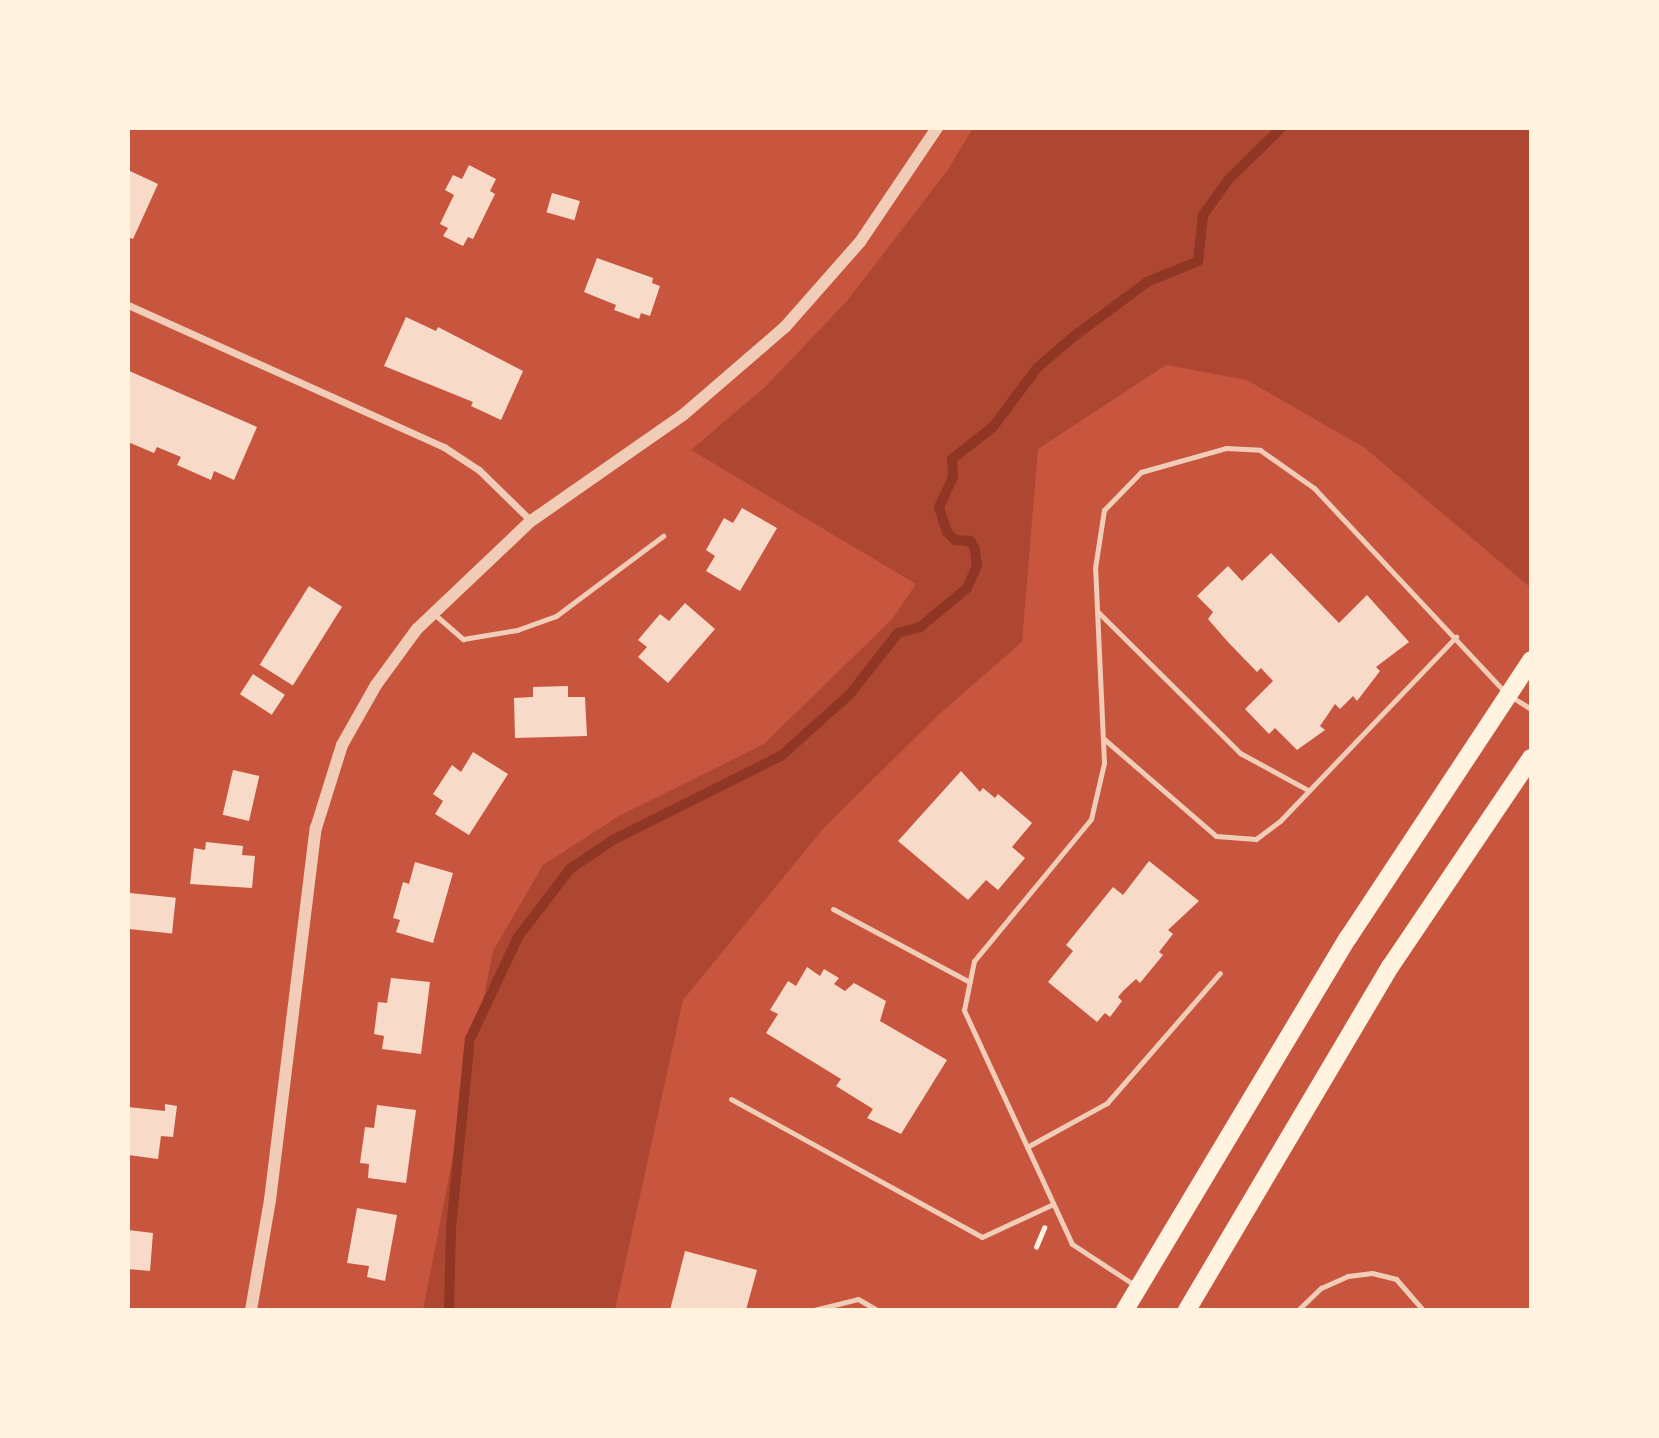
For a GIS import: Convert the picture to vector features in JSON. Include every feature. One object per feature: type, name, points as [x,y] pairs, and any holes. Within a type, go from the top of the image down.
[{"type":"main road","points":[[1125,1310],[1348,938],[1531,660]]},
{"type":"main road","points":[[1187,1310],[1390,967],[1531,758]]},
{"type":"street","points":[[251,1310],[270,1200],[316,828],[334,765],[389,664],[433,613],[531,521],[693,407],[785,327],[860,242],[937,128]]},
{"type":"street","points":[[128,305],[415,431],[479,470],[531,521]]},
{"type":"lane","points":[[1138,1287],[1072,1244],[964,1010],[974,961],[1091,820],[1104,763],[1095,568],[1104,510],[1141,472],[1226,448],[1260,450],[1314,488],[1507,694],[1531,709]]},
{"type":"lane","points":[[433,613],[463,639],[517,630],[556,616],[663,536]]},
{"type":"lane","points":[[1097,611],[1240,753],[1308,790]]},
{"type":"lane","points":[[1103,738],[1216,836],[1256,839],[1308,790],[1456,637]]},
{"type":"lane","points":[[833,909],[970,982]]},
{"type":"lane","points":[[1027,1147],[1107,1103],[1220,972]]},
{"type":"lane","points":[[731,1099],[982,1237],[1053,1204]]},
{"type":"lane","points":[[1297,1310],[1321,1288],[1348,1276],[1372,1273],[1396,1279],[1416,1297],[1423,1310]]},
{"type":"lane","points":[[814,1310],[858,1298],[877,1310]]},
{"type":"shaded area","points":[[973,128],[1531,128],[1531,588],[1365,448],[1247,380],[1166,365],[1038,449],[1022,642],[936,717],[823,829],[683,1000],[615,1310],[423,1310],[493,951],[543,865],[619,816],[764,744],[893,618],[916,584],[691,450],[766,386],[847,301],[947,171]]},
{"type":"building","points":[[469,165],[496,179],[490,191],[495,194],[473,239],[468,237],[463,246],[443,236],[448,228],[440,224],[454,195],[445,190],[453,175],[462,179]]},
{"type":"building","points":[[128,170],[158,184],[133,239],[128,237]]},
{"type":"building","points":[[552,193],[580,201],[574,220],[546,212]]},
{"type":"building","points":[[597,258],[653,278],[652,283],[660,286],[650,316],[641,313],[639,319],[614,310],[616,305],[584,292]]},
{"type":"building","points":[[406,317],[436,331],[438,327],[523,371],[501,420],[471,406],[473,402],[384,366]]},
{"type":"building","points":[[129,371],[257,427],[234,480],[214,471],[211,480],[177,465],[181,457],[157,447],[154,453],[128,442]]},
{"type":"building","points":[[742,508],[777,528],[740,591],[706,571],[715,556],[706,550],[724,518],[733,523]]},
{"type":"building","points":[[1271,553],[1339,623],[1367,595],[1409,642],[1376,667],[1380,671],[1357,701],[1353,696],[1340,709],[1335,704],[1320,726],[1325,730],[1297,750],[1275,728],[1269,734],[1245,709],[1273,681],[1261,668],[1257,672],[1227,641],[1208,619],[1213,612],[1197,596],[1228,566],[1242,581]]},
{"type":"building","points":[[309,586],[342,607],[293,686],[260,665]]},
{"type":"building","points":[[685,603],[715,629],[668,683],[638,657],[647,647],[638,640],[660,614],[669,621]]},
{"type":"building","points":[[253,674],[285,695],[272,715],[240,694]]},
{"type":"building","points":[[568,686],[568,697],[585,697],[587,736],[515,738],[514,698],[533,697],[533,687]]},
{"type":"building","points":[[473,752],[508,774],[469,835],[435,814],[443,801],[433,794],[452,765],[461,772]]},
{"type":"building","points":[[233,770],[259,776],[249,821],[223,815]]},
{"type":"building","points":[[961,771],[980,792],[983,788],[995,798],[998,794],[1032,823],[1012,847],[1025,858],[998,890],[986,880],[968,900],[898,841]]},
{"type":"building","points":[[206,842],[243,846],[242,855],[255,856],[252,888],[190,884],[194,848],[205,850]]},
{"type":"building","points":[[1149,861],[1199,901],[1168,930],[1173,934],[1159,952],[1163,955],[1140,983],[1136,979],[1118,997],[1122,1001],[1110,1017],[1105,1013],[1097,1022],[1048,982],[1073,951],[1066,945],[1113,887],[1123,895]]},
{"type":"building","points":[[415,862],[453,873],[433,943],[396,932],[400,920],[393,918],[403,882],[409,884]]},
{"type":"building","points":[[130,893],[176,898],[172,934],[128,929]]},
{"type":"building","points":[[807,967],[820,976],[824,969],[839,978],[834,984],[845,991],[854,983],[886,1001],[880,1021],[947,1060],[901,1134],[867,1118],[873,1109],[836,1086],[841,1079],[766,1033],[778,1014],[770,1010],[788,981],[796,986]]},
{"type":"building","points":[[391,978],[430,982],[421,1054],[382,1049],[384,1036],[374,1034],[378,1002],[387,1003]]},
{"type":"building","points":[[165,1104],[177,1106],[173,1137],[161,1136],[158,1159],[128,1155],[128,1107],[165,1111]]},
{"type":"building","points":[[377,1105],[416,1110],[406,1183],[368,1178],[369,1164],[360,1163],[365,1127],[374,1128]]},
{"type":"building","points":[[357,1208],[397,1215],[385,1281],[367,1277],[369,1266],[347,1263]]},
{"type":"building","points":[[128,1230],[153,1233],[150,1271],[128,1269]]},
{"type":"building","points":[[685,1251],[757,1270],[746,1310],[670,1310]]},
{"type":"waterway","points":[[449,1310],[451,1228],[470,1039],[518,937],[570,869],[613,840],[781,756],[850,694],[898,633],[920,627],[967,588],[977,566],[975,549],[970,541],[955,540],[947,532],[939,507],[953,477],[952,459],[993,427],[1037,368],[1073,337],[1147,282],[1198,261],[1203,215],[1229,179],[1281,128]]}]
